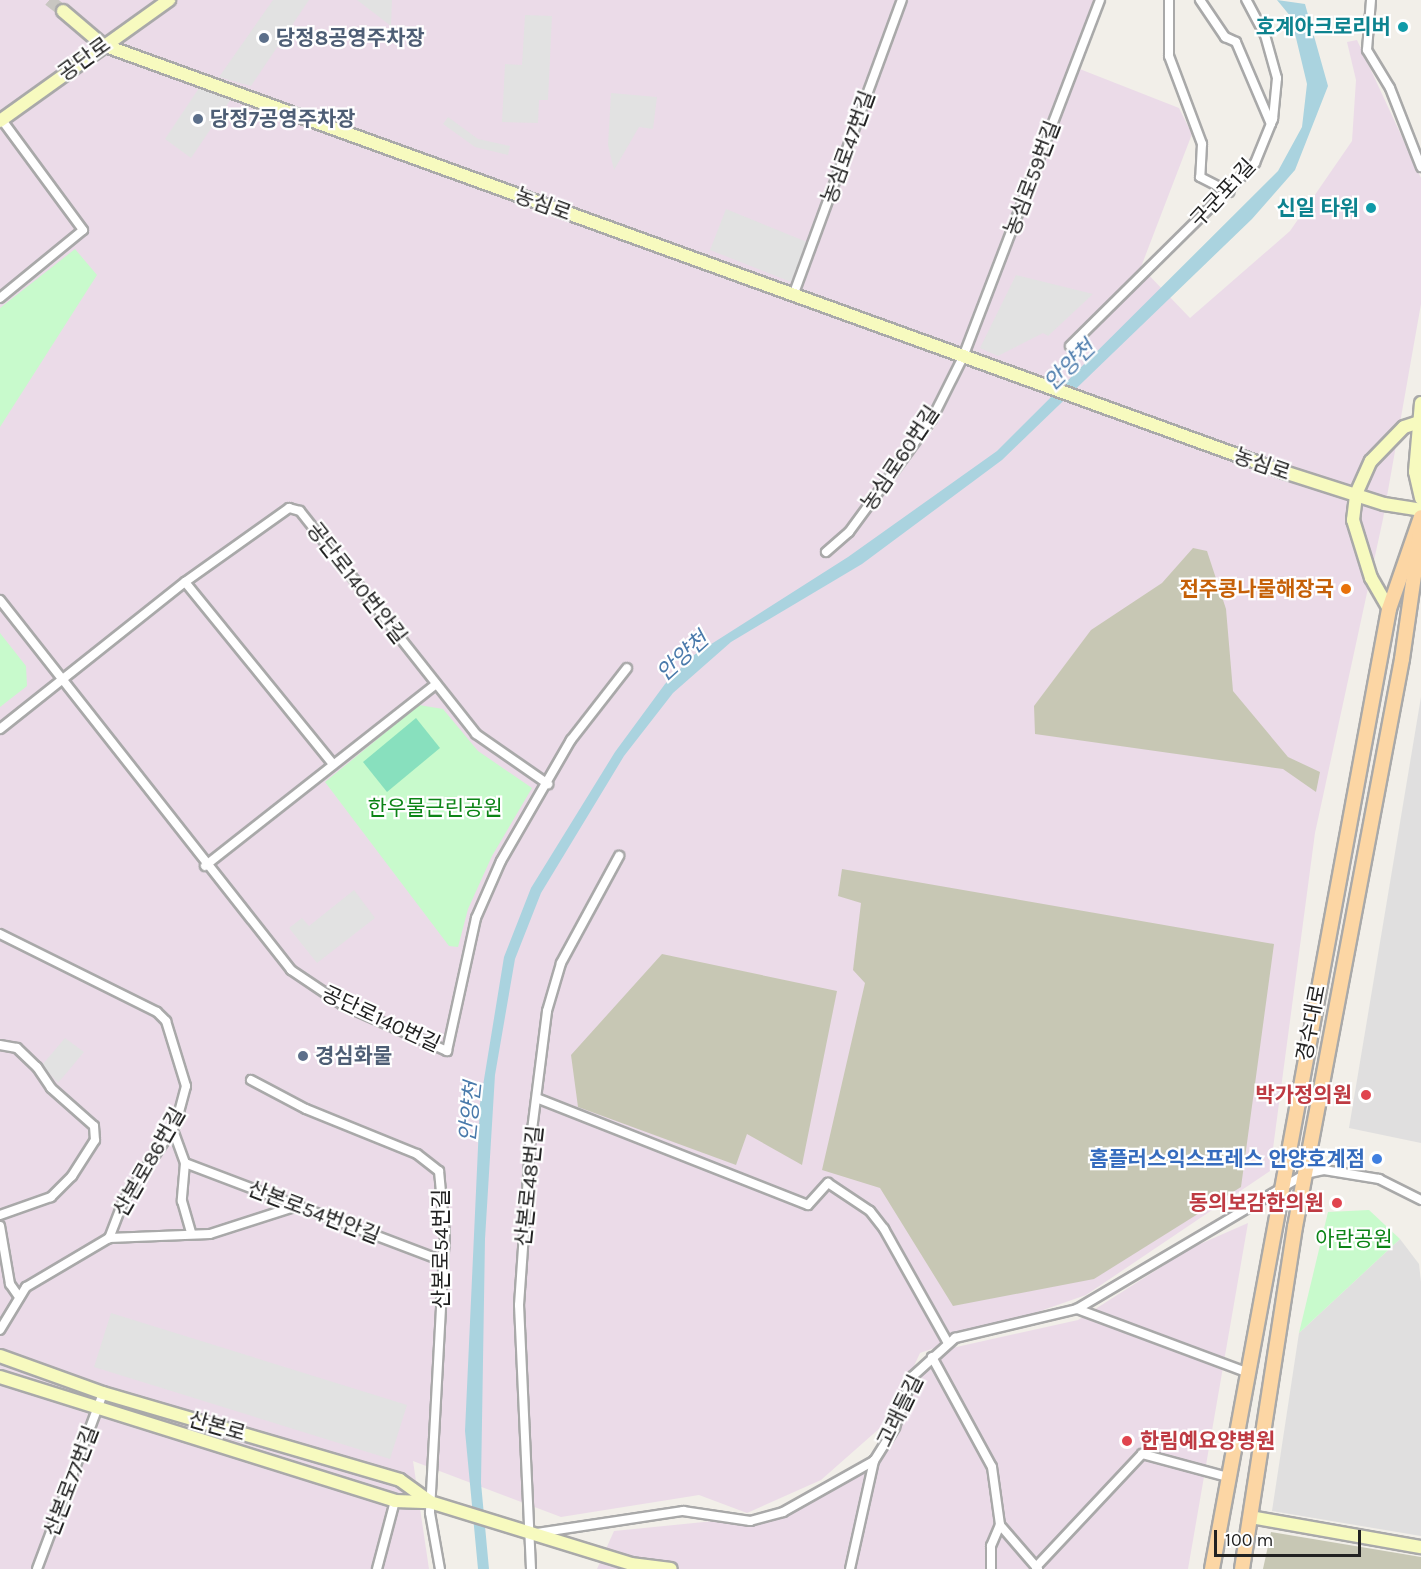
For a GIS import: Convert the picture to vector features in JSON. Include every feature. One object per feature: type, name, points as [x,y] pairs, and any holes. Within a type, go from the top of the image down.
[{"type":"main road","name":"경수대로","points":[[1212,1569],[1246,1372],[1389,609],[1421,517]]},
{"type":"main road","name":"경수대로","points":[[1242,1569],[1305,1174],[1405,641],[1421,529]]},
{"type":"main road","name":"경수대로","points":[[1405,641],[1421,603]]},
{"type":"street","name":"공단로","points":[[1,120],[169,0]]},
{"type":"street","name":"농심로47번길","points":[[794,293],[902,0]]},
{"type":"street","name":"농심로59번길","points":[[963,357],[1100,0]]},
{"type":"street","points":[[1169,0],[1169,56],[1202,144],[1200,177],[1229,192]]},
{"type":"street","points":[[1200,0],[1224,37],[1236,42],[1272,124]]},
{"type":"street","name":"구군포1길","points":[[1070,346],[1125,286],[1229,192],[1255,163],[1272,124],[1277,78],[1265,35],[1246,0]]},
{"type":"street","points":[[1371,0],[1367,50],[1390,88],[1421,167]]},
{"type":"street","name":"농심로","points":[[63,11],[103,45],[794,293],[1033,382],[1356,494],[1421,510]]},
{"type":"street","points":[[0,298],[82,230],[1,120]]},
{"type":"street","name":"농심로60번길","points":[[826,552],[849,532],[932,419],[963,357]]},
{"type":"street","points":[[1421,403],[1415,472],[1421,498]]},
{"type":"street","points":[[1389,609],[1371,578],[1353,520],[1356,494],[1371,461],[1404,427],[1419,422]]},
{"type":"street","name":"공단로140번안길","points":[[0,729],[185,582],[280,511],[300,511],[476,734],[548,784]]},
{"type":"street","points":[[185,582],[333,764]]},
{"type":"street","name":"공단로140번길","points":[[0,600],[205,866],[307,983],[343,1005],[447,1051],[476,918],[501,861],[548,784],[571,740],[627,668]]},
{"type":"street","points":[[205,866],[436,684]]},
{"type":"street","name":"산본로48번길","points":[[531,1569],[523,1532],[526,1375],[519,1305],[530,1146],[539,1099],[547,1011],[561,963],[619,856]]},
{"type":"street","name":"산본로86번길","points":[[0,934],[166,1020],[186,1086],[173,1130],[123,1202],[109,1238],[47,1272],[19,1297],[0,1330]]},
{"type":"street","points":[[0,1045],[17,1048],[37,1067],[51,1088],[94,1126],[95,1140],[72,1176],[51,1197],[0,1215]]},
{"type":"street","name":"산본로54번길","points":[[251,1080],[306,1109],[417,1154],[439,1171],[445,1194],[435,1504],[440,1569]]},
{"type":"street","points":[[539,1099],[808,1205],[828,1183],[870,1210],[884,1229],[948,1343]]},
{"type":"street","points":[[173,1130],[185,1163],[182,1201],[191,1233]]},
{"type":"street","name":"산본로54번안길","points":[[185,1163],[443,1261]]},
{"type":"street","points":[[1305,1174],[1324,1170],[1379,1179],[1421,1200]]},
{"type":"street","name":"고래들길","points":[[523,1532],[683,1511],[750,1521],[783,1512],[874,1461],[895,1428],[913,1376],[948,1343],[1077,1309],[1305,1174]]},
{"type":"street","points":[[109,1238],[210,1234],[297,1206]]},
{"type":"street","points":[[0,1226],[10,1284],[19,1297]]},
{"type":"street","points":[[1077,1309],[1246,1372]]},
{"type":"street","name":"산본로","points":[[0,1356],[103,1393],[400,1480],[435,1504]]},
{"type":"street","points":[[932,1357],[992,1467],[1000,1524],[991,1546],[992,1569]]},
{"type":"street","name":"산본로","points":[[0,1377],[98,1410],[395,1501],[435,1504]]},
{"type":"street","name":"산본로77번길","points":[[37,1569],[103,1393]]},
{"type":"street","points":[[1000,1524],[1037,1568],[1142,1454],[1228,1477]]},
{"type":"street","points":[[850,1569],[874,1461]]},
{"type":"street","points":[[376,1569],[395,1501]]},
{"type":"street","points":[[435,1504],[634,1567],[671,1569]]},
{"type":"street","points":[[1250,1517],[1421,1547]]},
{"type":"shaded area","points":[[0,0],[1096,0],[1072,66],[1179,108],[1192,134],[1141,267],[1190,318],[1290,231],[1352,141],[1356,80],[1347,42],[1357,40],[1421,178],[1421,304],[1383,519],[1315,833],[1270,1171],[1086,1295],[920,1353],[889,1420],[821,1480],[747,1513],[699,1495],[561,1517],[413,1461],[429,1569],[0,1569]]},
{"type":"shaded area","name":"당정8공영주차장","points":[[273,0],[309,0],[251,86],[219,77]]},
{"type":"shaded area","name":"당정8공영주차장","points":[[357,0],[392,0],[391,26]]},
{"type":"shaded area","points":[[525,15],[552,16],[548,100],[539,100],[538,123],[502,122],[505,64],[522,65]]},
{"type":"shaded area","name":"당정7공영주차장","points":[[201,85],[231,99],[191,158],[165,139]]},
{"type":"shaded area","points":[[611,93],[657,97],[653,129],[639,127],[614,170],[608,145]]},
{"type":"shaded area","points":[[448,117],[478,139],[510,146],[508,155],[475,147],[443,124]]},
{"type":"shaded area","points":[[726,209],[807,242],[791,282],[710,250]]},
{"type":"shaded area","points":[[1016,275],[1093,294],[1048,336],[1043,333],[998,356],[980,348]]},
{"type":"shaded area","points":[[1193,548],[1207,551],[1226,609],[1233,691],[1288,757],[1320,772],[1316,792],[1283,769],[1035,734],[1034,706],[1091,630],[1162,583]]},
{"type":"shaded area","points":[[1421,697],[1421,1143],[1349,1128]]},
{"type":"shaded area","points":[[842,869],[1274,944],[1241,1187],[1094,1279],[953,1306],[880,1188],[822,1170],[865,983],[853,970],[861,903],[838,896]]},
{"type":"shaded area","points":[[354,890],[375,918],[317,963],[289,928],[302,918],[309,926]]},
{"type":"shaded area","points":[[662,954],[837,991],[802,1165],[747,1134],[736,1165],[578,1107],[571,1055]]},
{"type":"shaded area","points":[[65,1038],[84,1052],[58,1083],[42,1065]]},
{"type":"shaded area","points":[[1248,1223],[1188,1569],[597,1569],[614,1531],[724,1520],[741,1526],[767,1521],[845,1482],[878,1463],[893,1444],[924,1371],[952,1348],[1078,1320],[1191,1248]]},
{"type":"shaded area","points":[[1400,1239],[1419,1264],[1421,1282],[1421,1536],[1272,1511],[1299,1333]]},
{"type":"shaded area","points":[[111,1313],[407,1405],[390,1459],[94,1367]]},
{"type":"shaded area","points":[[1271,1532],[1421,1557],[1421,1569],[1263,1569]]},
{"type":"green space","points":[[75,249],[97,275],[0,427],[0,308]]},
{"type":"green space","points":[[0,633],[26,666],[27,686],[0,707]]},
{"type":"green space","name":"한우물근린공원","points":[[419,705],[443,709],[478,751],[532,788],[492,856],[468,909],[458,947],[449,946],[325,782]]},
{"type":"green space","points":[[416,718],[440,748],[387,792],[363,762]]},
{"type":"green space","name":"아란공원","points":[[1369,1210],[1400,1239],[1299,1333],[1328,1212]]},
{"type":"water","points":[[1277,0],[1305,4],[1328,86],[1295,170],[1252,219],[1002,460],[862,564],[731,642],[673,693],[624,756],[541,893],[515,959],[495,1075],[485,1239],[481,1483],[489,1569],[478,1569],[465,1431],[480,1104],[504,957],[531,888],[615,752],[665,684],[694,655],[848,557],[997,451],[1278,171],[1302,127],[1307,84],[1291,17]]},
{"type":"tunnel","points":[[49,0],[63,11]]},
{"type":"place","name":"호계아크로리버","points":[[1403,27]]},
{"type":"place","name":"당정8공영주차장","points":[[264,38]]},
{"type":"place","name":"당정7공영주차장","points":[[198,119]]},
{"type":"place","name":"신일 타워","points":[[1371,208]]},
{"type":"place","name":"전주콩나물해장국","points":[[1346,589]]},
{"type":"place","name":"경심화물","points":[[303,1056]]},
{"type":"place","name":"박가정의원","points":[[1366,1095]]},
{"type":"place","name":"홈플러스익스프레스 안양호계점","points":[[1377,1159]]},
{"type":"place","name":"동의보감한의원","points":[[1337,1203]]},
{"type":"place","name":"한림예요양병원","points":[[1127,1441]]},
{"type":"water label","name":"안양천","points":[[1070,366]]},
{"type":"water label","name":"안양천","points":[[683,657]]},
{"type":"water label","name":"안양천","points":[[471,1112]]}]
